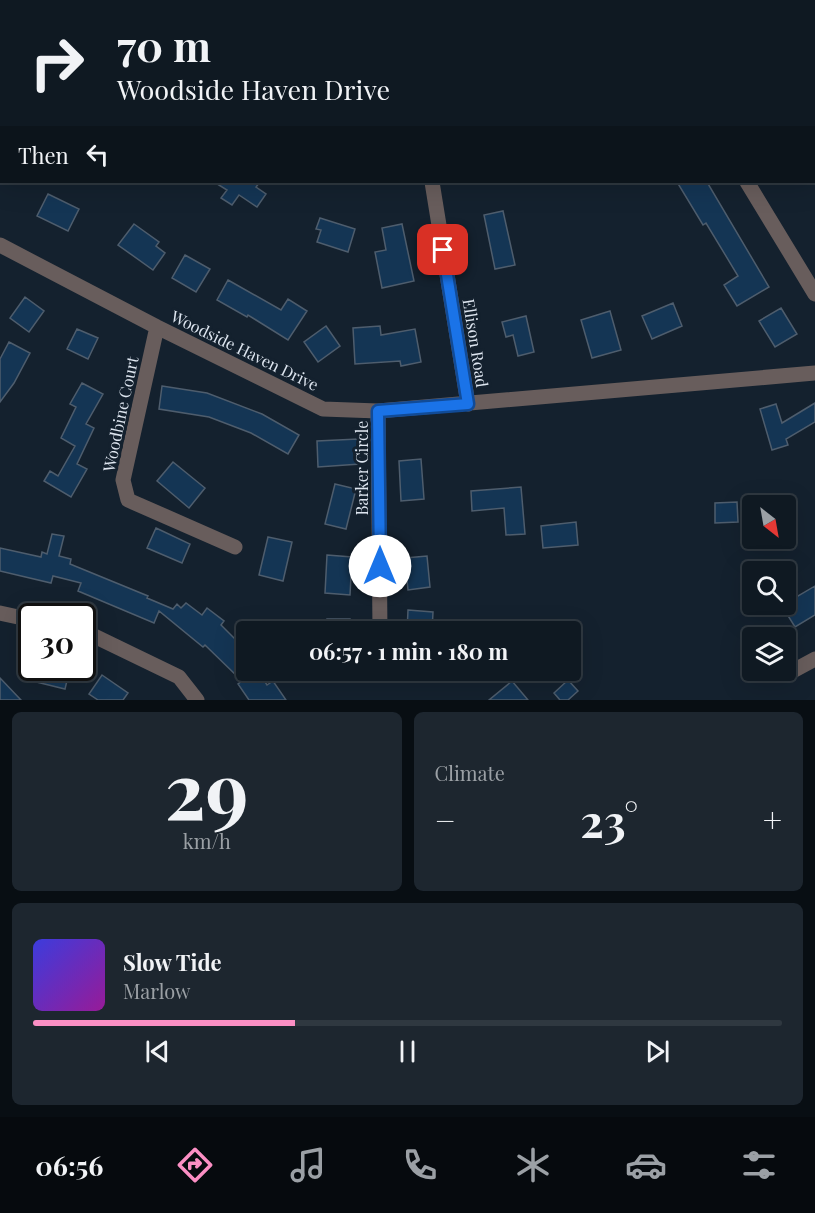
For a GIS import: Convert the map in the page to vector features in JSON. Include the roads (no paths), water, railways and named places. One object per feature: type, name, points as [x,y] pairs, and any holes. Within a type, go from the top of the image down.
[{"type":"street","name":"Ellison Road","points":[[427,183],[468,404]]},
{"type":"street","points":[[748,183],[815,294]]},
{"type":"street","name":"Woodside Haven Drive","points":[[0,245],[157,327],[323,409],[378,411],[815,373]]},
{"type":"street","name":"Woodbine Court","points":[[157,327],[123,480],[128,500],[235,547]]},
{"type":"street","name":"Barker Circle","points":[[378,411],[380,621]]},
{"type":"street","points":[[0,613],[18,617]]},
{"type":"street","points":[[96,638],[179,677],[196,700]]},
{"type":"street","points":[[796,669],[815,659]]}]
